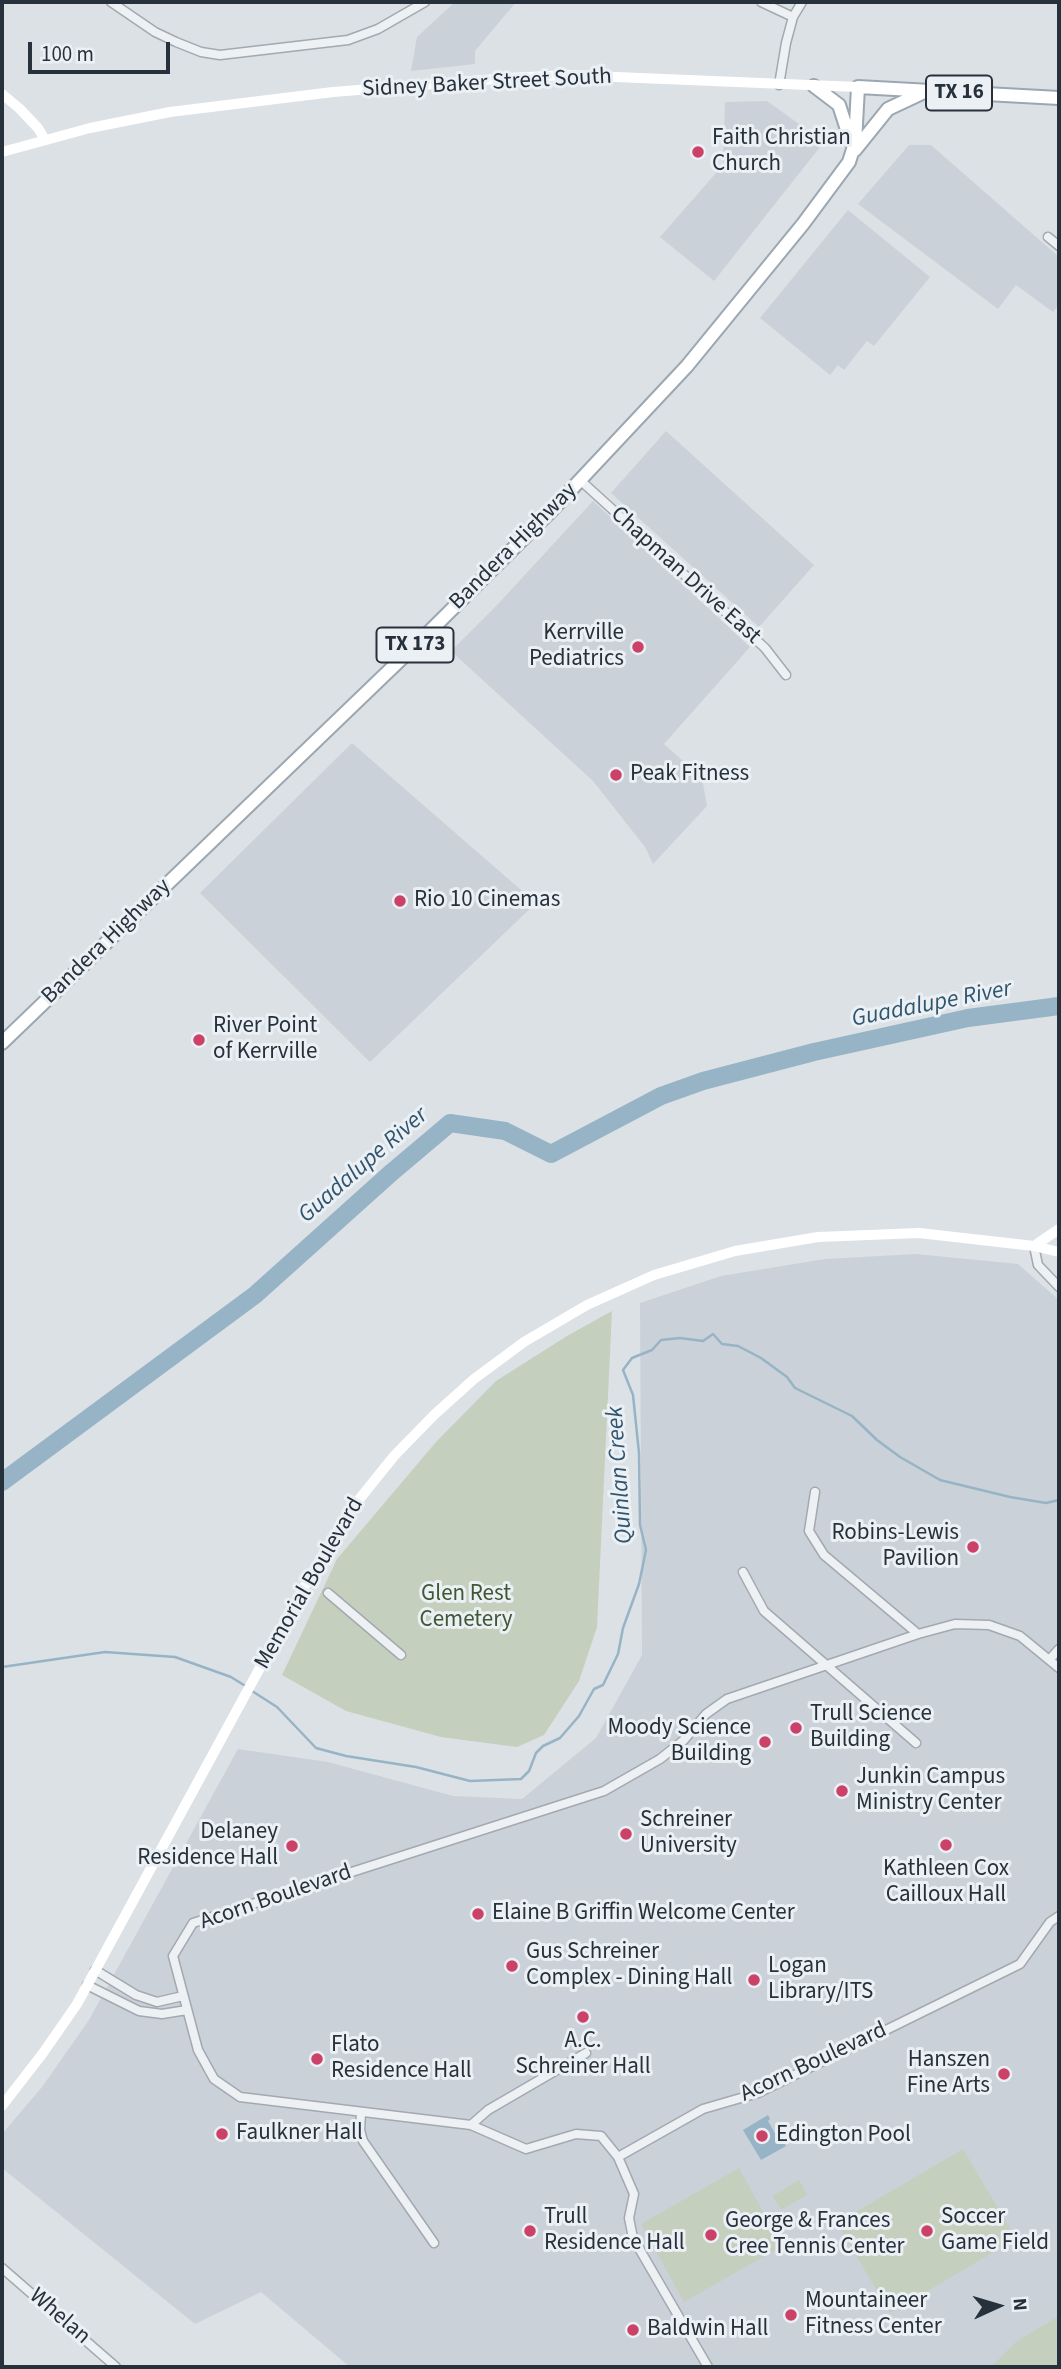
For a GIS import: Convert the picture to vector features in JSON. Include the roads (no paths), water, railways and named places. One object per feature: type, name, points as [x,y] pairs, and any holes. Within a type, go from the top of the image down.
[{"type":"main road","name":"Sidney Baker Street South","points":[[45,140],[130,119],[230,103],[333,92],[567,75],[1059,98]]},
{"type":"main road","points":[[814,86],[839,105],[849,130],[853,153]]},
{"type":"main road","name":"Bandera Highway","points":[[2,1042],[424,637],[580,480],[687,366],[803,224],[849,162],[853,153],[858,87]]},
{"type":"main road","points":[[853,153],[888,108],[927,91]]},
{"type":"main road","points":[[2,94],[38,128],[45,140]]},
{"type":"main road","name":"TX 16","points":[[2,152],[45,140]]},
{"type":"main road","points":[[1034,1247],[1059,1229]]},
{"type":"main road","name":"Memorial Boulevard","points":[[2,2106],[56,2035],[87,1985],[344,1520],[394,1456],[474,1379],[524,1342],[587,1305],[654,1275],[767,1245],[818,1237],[919,1233],[1059,1252]]},
{"type":"street","points":[[111,2],[155,32],[201,52],[220,55],[348,40],[378,29],[425,2]]},
{"type":"street","points":[[761,2],[793,17]]},
{"type":"street","points":[[779,85],[793,17],[802,2]]},
{"type":"street","points":[[1048,237],[1059,246]]},
{"type":"street","name":"Chapman Drive East","points":[[580,480],[765,648],[786,675]]},
{"type":"street","points":[[1034,1247],[1038,1265],[1059,1287]]},
{"type":"street","points":[[815,1492],[809,1531],[824,1555],[918,1634]]},
{"type":"street","points":[[743,1572],[764,1611],[916,1743]]},
{"type":"street","points":[[328,1593],[401,1655]]},
{"type":"street","name":"Acorn Boulevard","points":[[1059,1668],[1020,1636],[989,1625],[955,1624],[918,1634],[727,1699],[706,1714],[684,1740],[660,1759],[604,1791],[193,1923],[173,1956],[198,2050],[214,2079],[240,2097],[471,2125],[526,2149],[576,2134],[601,2136],[618,2157],[703,2109],[758,2093],[1020,1964],[1049,1922],[1059,1916]]},
{"type":"street","points":[[1050,1659],[1059,1649]]},
{"type":"street","points":[[94,1970],[136,1995],[157,2002],[183,1996]]},
{"type":"street","points":[[87,1985],[139,2011],[162,2014],[187,2010]]},
{"type":"street","points":[[471,2125],[488,2110],[586,2053]]},
{"type":"street","points":[[361,2113],[360,2130],[363,2141],[434,2243]]},
{"type":"street","points":[[618,2157],[634,2194],[629,2218],[633,2238],[708,2367]]},
{"type":"street","name":"Whelan","points":[[2,2268],[116,2367]]},
{"type":"water","name":"Edington Pool","points":[[768,2115],[768,2121],[781,2144],[786,2146],[761,2160],[743,2130]]},
{"type":"waterway","name":"Guadalupe River","points":[[2,1482],[255,1295],[450,1123],[505,1131],[551,1154],[661,1096],[703,1081],[814,1052],[968,1018],[1059,1006]]},
{"type":"waterway","name":"Quinlan Creek","points":[[252,1691],[277,1707],[316,1748],[346,1756],[416,1767],[470,1781],[521,1779],[529,1771],[536,1753],[543,1746],[560,1738],[579,1716],[594,1689],[603,1685],[618,1654],[646,1550],[640,1525],[639,1453],[633,1395],[623,1370],[632,1358],[652,1350],[661,1340],[680,1338],[703,1341],[713,1334],[722,1344],[738,1346],[761,1358],[787,1377],[795,1388],[852,1416],[900,1457],[940,1480],[1010,1497],[1046,1503],[1059,1500]]},
{"type":"waterway","name":"Quinlan Creek","points":[[2,1667],[105,1652],[175,1657],[231,1677],[247,1687]]},
{"type":"place","name":"Faith Christian Church","points":[[698,152]]},
{"type":"place","name":"Kerrville Pediatrics","points":[[638,647]]},
{"type":"place","name":"Peak Fitness","points":[[616,775]]},
{"type":"place","name":"Rio 10 Cinemas","points":[[400,901]]},
{"type":"place","name":"River Point of Kerrville","points":[[199,1040]]},
{"type":"place","name":"Robins-Lewis Pavilion","points":[[973,1547]]},
{"type":"place","name":"Trull Science Building","points":[[796,1728]]},
{"type":"place","name":"Moody Science Building","points":[[765,1742]]},
{"type":"place","name":"Junkin Campus Ministry Center","points":[[842,1791]]},
{"type":"place","name":"Schreiner University","points":[[626,1834]]},
{"type":"place","name":"Kathleen Cox Cailloux Hall","points":[[946,1845]]},
{"type":"place","name":"Delaney Residence Hall","points":[[292,1846]]},
{"type":"place","name":"Elaine B Griffin Welcome Center","points":[[478,1914]]},
{"type":"place","name":"Gus Schreiner Complex - Dining Hall","points":[[512,1966]]},
{"type":"place","name":"Logan Library/ITS","points":[[754,1980]]},
{"type":"place","name":"A.C. Schreiner Hall","points":[[583,2017]]},
{"type":"place","name":"Flato Residence Hall","points":[[317,2059]]},
{"type":"place","name":"Hanszen Fine Arts","points":[[1004,2074]]},
{"type":"place","name":"Faulkner Hall","points":[[222,2134]]},
{"type":"place","name":"Edington Pool","points":[[762,2136]]},
{"type":"place","name":"Trull Residence Hall","points":[[530,2231]]},
{"type":"place","name":"Soccer Game Field","points":[[927,2231]]},
{"type":"place","name":"George & Frances Cree Tennis Center","points":[[711,2235]]},
{"type":"place","name":"Mountaineer Fitness Center","points":[[791,2315]]},
{"type":"place","name":"Baldwin Hall","points":[[633,2330]]},
{"type":"park label","name":"Glen Rest Cemetery","points":[[466,1608]]}]
